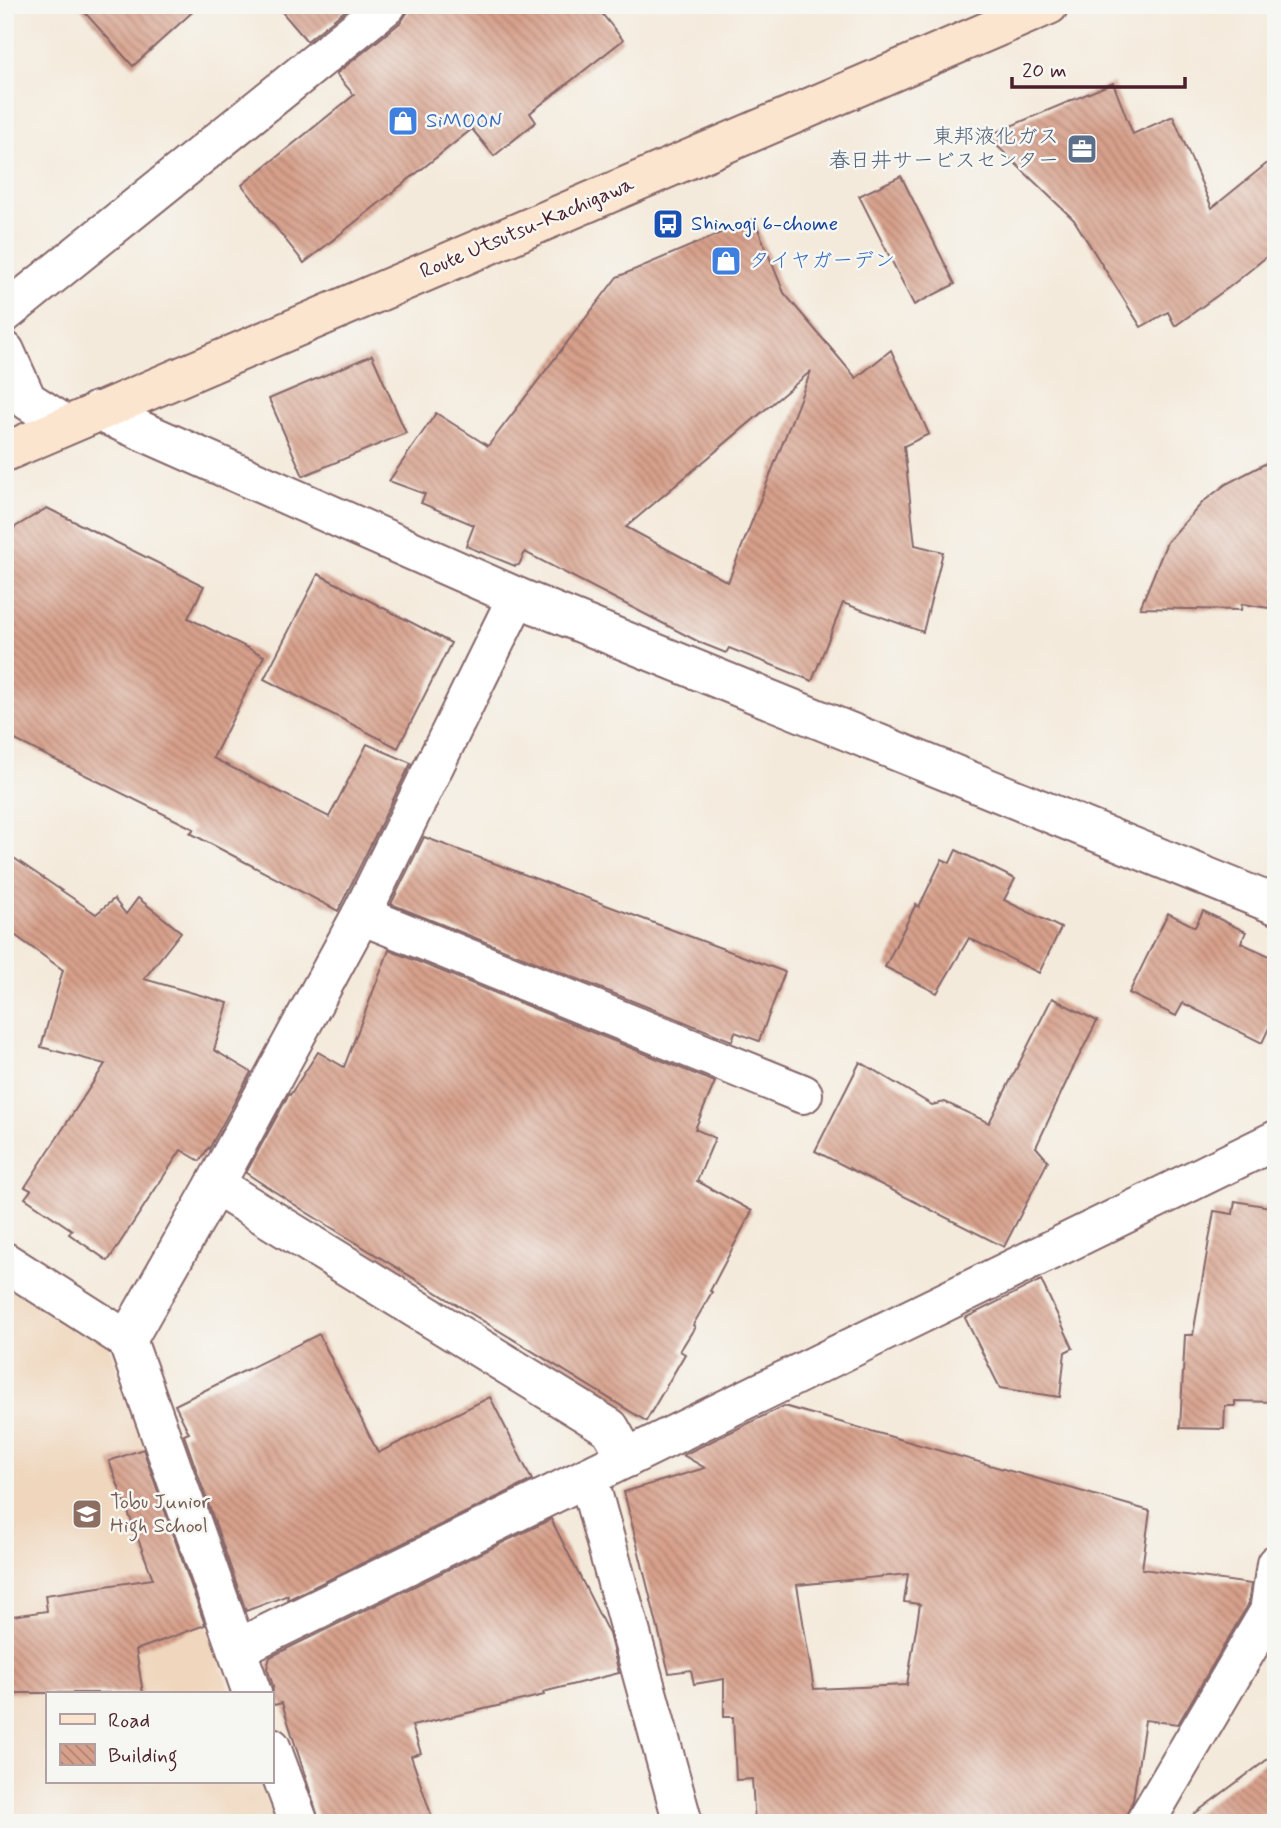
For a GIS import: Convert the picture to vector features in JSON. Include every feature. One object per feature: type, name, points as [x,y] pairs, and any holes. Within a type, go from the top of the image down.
[{"type":"main road","name":"Route Utsutsu-Kachigawa","points":[[5,452],[1049,5]]},
{"type":"street","points":[[5,313],[387,5]]},
{"type":"street","points":[[5,351],[27,400],[81,418],[1276,905]]},
{"type":"street","points":[[127,1340],[215,1185],[361,915],[517,597]]},
{"type":"street","points":[[361,915],[803,1094]]},
{"type":"street","points":[[236,1649],[1276,1140]]},
{"type":"street","points":[[215,1185],[610,1428],[627,1458]]},
{"type":"street","points":[[5,1262],[127,1340],[252,1692]]},
{"type":"street","points":[[588,1477],[683,1823]]},
{"type":"street","points":[[1145,1823],[1269,1612],[1276,1564]]},
{"type":"street","points":[[273,1752],[299,1823]]},
{"type":"shaded area","name":"Tobu Junior High School","points":[[5,1271],[106,1336],[231,1692],[46,1692],[46,1783],[262,1783],[276,1823],[5,1823]]},
{"type":"building","points":[[78,5],[200,5],[133,66]]},
{"type":"building","points":[[276,5],[352,5],[307,41]]},
{"type":"building","points":[[408,5],[595,5],[623,40],[530,113],[536,122],[494,156],[472,129],[304,263],[242,185],[354,95],[336,74],[401,22],[407,13]]},
{"type":"building","points":[[1113,83],[1133,134],[1173,116],[1212,208],[1276,156],[1276,249],[1175,326],[1168,312],[1141,327],[1074,220],[987,136]]},
{"type":"building","points":[[901,176],[955,284],[914,305],[859,196]]},
{"type":"building","points":[[754,219],[784,293],[856,378],[891,350],[929,434],[904,446],[915,545],[943,552],[923,632],[843,603],[812,681],[729,648],[726,653],[701,643],[525,552],[519,565],[515,566],[466,546],[474,525],[421,503],[425,494],[389,481],[436,413],[488,446],[617,277]],"holes":[[[811,371],[728,582],[626,527]]]},
{"type":"building","points":[[372,355],[406,433],[303,476],[269,399]]},
{"type":"building","points":[[1276,458],[1276,609],[1242,604],[1241,610],[1140,608],[1167,542],[1203,502],[1226,484]]},
{"type":"building","points":[[47,508],[204,586],[188,618],[264,656],[213,758],[329,817],[367,744],[411,763],[338,911],[190,833],[194,829],[5,735],[5,533]]},
{"type":"building","points":[[318,574],[451,643],[398,748],[264,679]]},
{"type":"building","points":[[424,837],[785,972],[759,1041],[735,1032],[732,1041],[391,904]]},
{"type":"building","points":[[956,850],[1015,879],[1004,900],[1061,928],[1039,973],[969,938],[937,993],[885,967],[942,859],[950,863]]},
{"type":"building","points":[[5,852],[96,914],[114,899],[126,914],[138,898],[181,932],[144,979],[228,1003],[214,1050],[251,1072],[200,1161],[181,1150],[108,1261],[69,1234],[72,1230],[25,1198],[31,1190],[25,1187],[105,1064],[41,1047],[63,970],[5,928]]},
{"type":"building","points":[[1203,911],[1246,932],[1241,943],[1276,959],[1276,1013],[1262,1043],[1183,1003],[1176,1016],[1129,993],[1168,913],[1195,927]]},
{"type":"building","points":[[389,950],[715,1082],[695,1129],[715,1138],[697,1181],[752,1211],[693,1325],[695,1327],[680,1351],[685,1354],[646,1421],[246,1173],[289,1094],[318,1052],[344,1067]]},
{"type":"building","points":[[1052,998],[1097,1021],[1036,1147],[1048,1161],[1004,1247],[815,1151],[860,1062],[932,1105],[945,1102],[989,1123]]},
{"type":"building","points":[[1235,1201],[1276,1208],[1276,1402],[1235,1401],[1235,1406],[1225,1406],[1224,1429],[1180,1428],[1185,1335],[1193,1335],[1214,1211],[1233,1214]]},
{"type":"building","points":[[1041,1280],[1073,1348],[1065,1352],[1060,1397],[1000,1388],[965,1318]]},
{"type":"building","points":[[319,1334],[378,1453],[490,1397],[532,1480],[287,1600],[288,1595],[246,1611],[184,1435],[189,1433],[175,1405]]},
{"type":"building","points":[[784,1406],[1150,1511],[1142,1569],[1251,1584],[1248,1605],[1178,1724],[1145,1720],[1133,1800],[1123,1823],[755,1823],[752,1779],[736,1780],[733,1717],[724,1717],[724,1679],[694,1684],[691,1670],[669,1673],[624,1492],[705,1468],[683,1455]],"holes":[[[908,1574],[904,1602],[920,1604],[907,1685],[814,1689],[797,1585]]]},
{"type":"building","points":[[143,1449],[205,1625],[136,1650],[143,1692],[5,1693],[5,1617],[47,1611],[45,1595],[153,1579],[109,1461]]},
{"type":"building","points":[[551,1519],[609,1634],[619,1673],[543,1692],[544,1695],[412,1726],[421,1753],[411,1756],[434,1823],[320,1823],[282,1703],[274,1705],[273,1702],[273,1686],[267,1668],[270,1657]]},
{"type":"building","points":[[1276,1753],[1276,1823],[1182,1823]]},
{"type":"place","name":"SiMOON","points":[[403,121]]},
{"type":"place","name":"東邦液化ガス 春日井サービスセンター","points":[[1082,149]]},
{"type":"place","name":"Shinogi 6-chome","points":[[668,224]]},
{"type":"place","name":"タイヤガーデン","points":[[726,261]]},
{"type":"place","name":"Tobu Junior High School","points":[[87,1514]]}]
